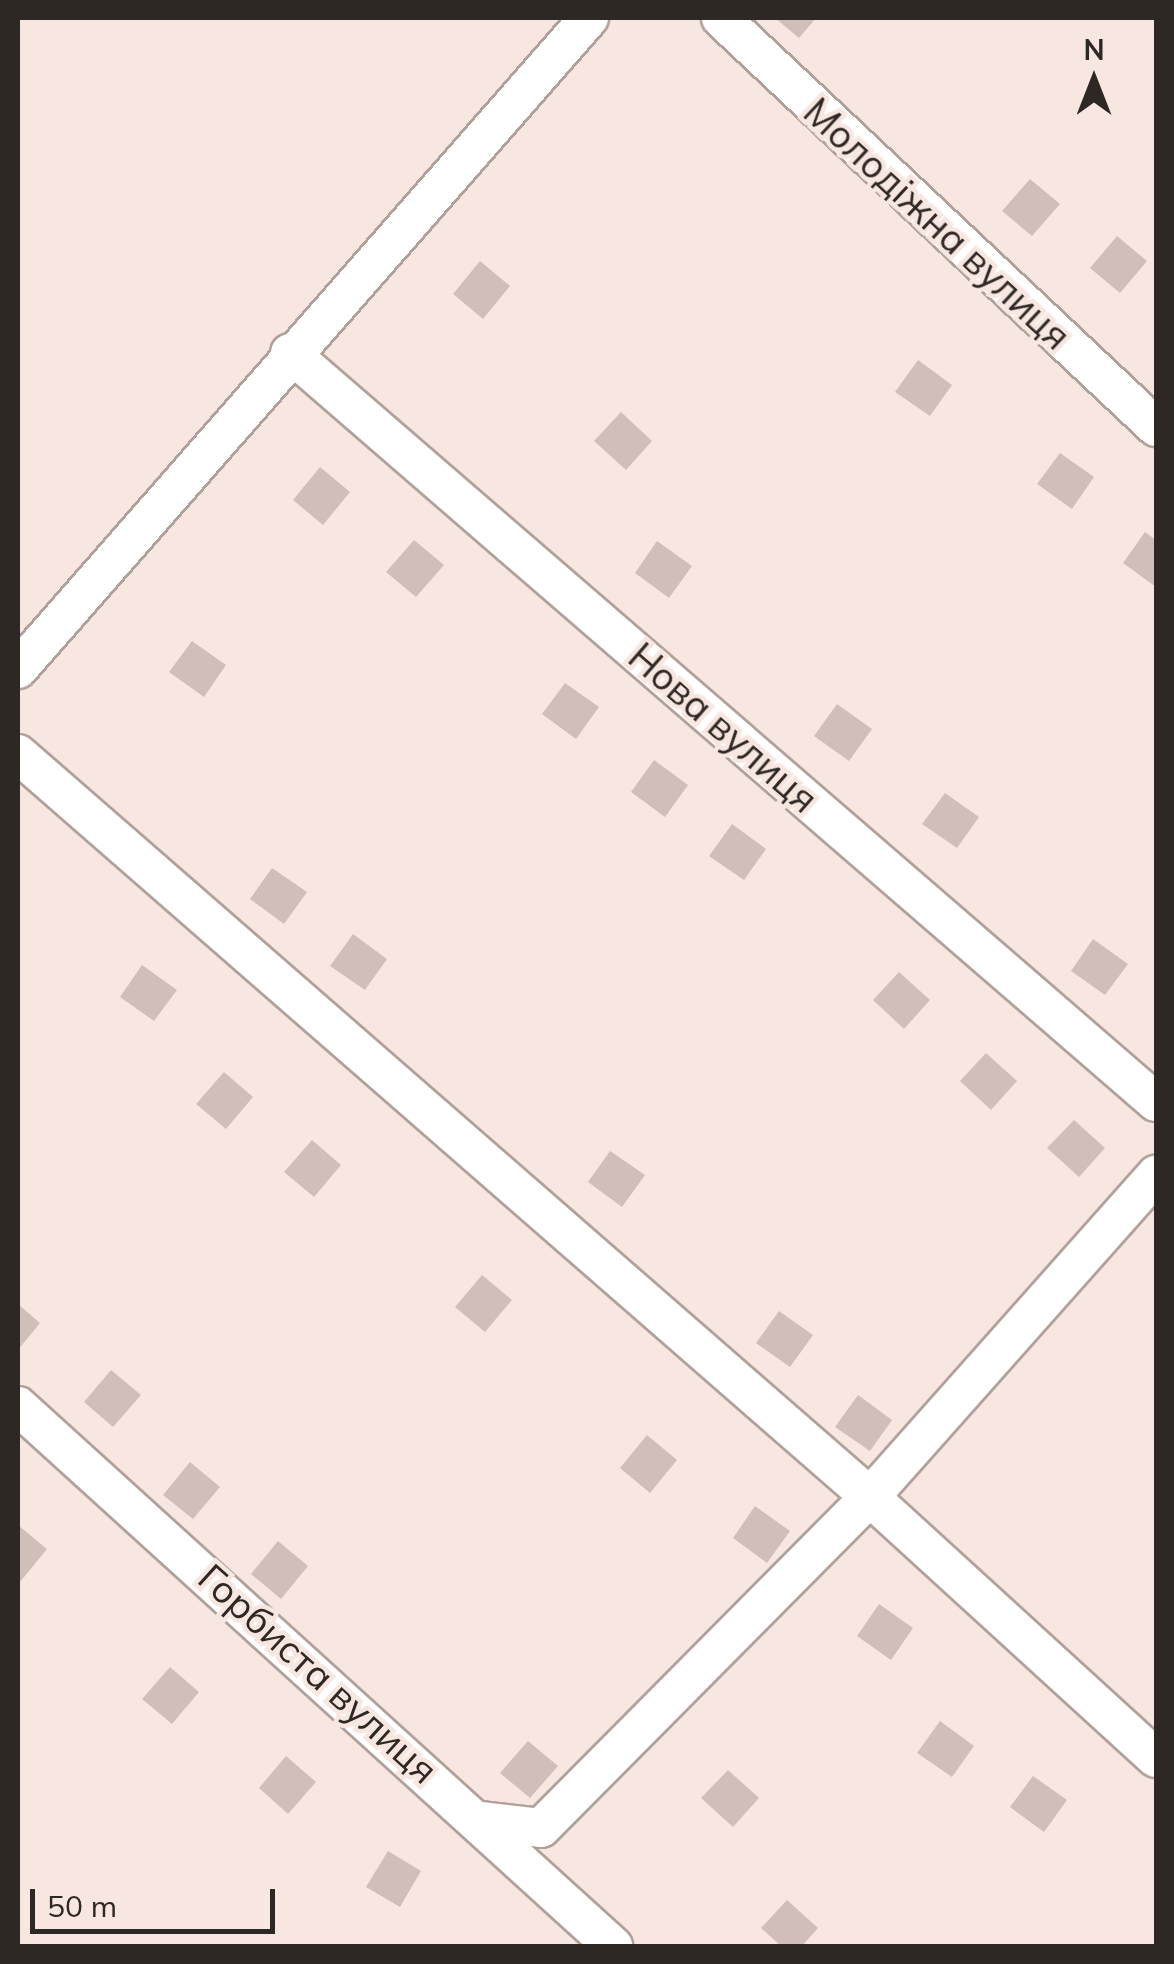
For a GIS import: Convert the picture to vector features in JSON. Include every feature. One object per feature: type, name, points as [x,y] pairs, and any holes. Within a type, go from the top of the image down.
[{"type":"street","points":[[18,669],[290,353],[588,18]]},
{"type":"street","name":"Молодіжна вулиця","points":[[721,18],[1156,426]]},
{"type":"street","name":"Нова вулиця","points":[[290,353],[1156,1102]]},
{"type":"street","points":[[18,754],[870,1496],[1156,1758]]},
{"type":"street","points":[[482,1821],[541,1828],[870,1496],[1156,1175]]},
{"type":"street","name":"Горбиста вулиця","points":[[18,1406],[482,1821],[614,1946]]},
{"type":"building","points":[[775,18],[816,18],[799,38]]},
{"type":"building","points":[[1030,179],[1060,204],[1032,236],[1002,211]]},
{"type":"building","points":[[1117,236],[1147,261],[1120,293],[1090,268]]},
{"type":"building","points":[[480,261],[510,286],[483,319],[453,294]]},
{"type":"building","points":[[918,360],[952,385],[930,416],[895,392]]},
{"type":"building","points":[[621,412],[652,441],[626,470],[594,441]]},
{"type":"building","points":[[1060,453],[1094,477],[1072,509],[1037,484]]},
{"type":"building","points":[[320,467],[350,492],[323,525],[293,500]]},
{"type":"building","points":[[1145,532],[1156,540],[1156,587],[1123,563]]},
{"type":"building","points":[[414,540],[444,565],[416,597],[386,572]]},
{"type":"building","points":[[657,541],[692,566],[669,598],[635,573]]},
{"type":"building","points":[[192,641],[226,665],[204,697],[169,672]]},
{"type":"building","points":[[565,683],[599,707],[576,739],[542,714]]},
{"type":"building","points":[[837,704],[872,729],[849,761],[814,736]]},
{"type":"building","points":[[654,760],[688,785],[665,817],[631,792]]},
{"type":"building","points":[[945,793],[979,817],[957,848],[922,824]]},
{"type":"building","points":[[732,824],[766,849],[744,880],[709,856]]},
{"type":"building","points":[[272,868],[307,892],[284,924],[250,899]]},
{"type":"building","points":[[353,934],[387,959],[365,990],[330,966]]},
{"type":"building","points":[[1093,939],[1128,964],[1105,995],[1071,971]]},
{"type":"building","points":[[142,965],[177,990],[154,1021],[120,997]]},
{"type":"building","points":[[899,972],[930,1000],[904,1029],[873,1000]]},
{"type":"building","points":[[986,1053],[1017,1081],[991,1110],[960,1081]]},
{"type":"building","points":[[224,1072],[253,1097],[226,1129],[196,1104]]},
{"type":"building","points":[[1074,1120],[1105,1148],[1079,1177],[1047,1148]]},
{"type":"building","points":[[312,1140],[341,1165],[314,1197],[284,1172]]},
{"type":"building","points":[[610,1151],[645,1175],[622,1207],[588,1182]]},
{"type":"building","points":[[482,1275],[512,1300],[485,1332],[455,1307]]},
{"type":"building","points":[[18,1304],[40,1323],[18,1350]]},
{"type":"building","points":[[779,1311],[813,1335],[790,1367],[756,1343]]},
{"type":"building","points":[[111,1370],[141,1395],[113,1427],[84,1402]]},
{"type":"building","points":[[858,1395],[892,1420],[870,1451],[835,1427]]},
{"type":"building","points":[[647,1435],[677,1460],[650,1493],[620,1468]]},
{"type":"building","points":[[190,1462],[220,1487],[193,1519],[163,1495]]},
{"type":"building","points":[[755,1506],[790,1531],[767,1563],[733,1538]]},
{"type":"building","points":[[18,1525],[47,1549],[20,1582],[18,1580]]},
{"type":"building","points":[[278,1541],[308,1566],[281,1599],[251,1574]]},
{"type":"building","points":[[879,1604],[913,1628],[891,1660],[857,1636]]},
{"type":"building","points":[[170,1667],[199,1692],[172,1724],[142,1699]]},
{"type":"building","points":[[940,1721],[974,1746],[952,1777],[917,1753]]},
{"type":"building","points":[[528,1741],[558,1766],[530,1798],[500,1773]]},
{"type":"building","points":[[286,1756],[316,1782],[288,1814],[259,1788]]},
{"type":"building","points":[[728,1770],[759,1798],[733,1827],[701,1798]]},
{"type":"building","points":[[1033,1776],[1067,1800],[1044,1832],[1010,1807]]},
{"type":"building","points":[[388,1851],[421,1871],[400,1907],[366,1887]]},
{"type":"building","points":[[787,1900],[818,1928],[802,1946],[781,1946],[761,1928]]}]
